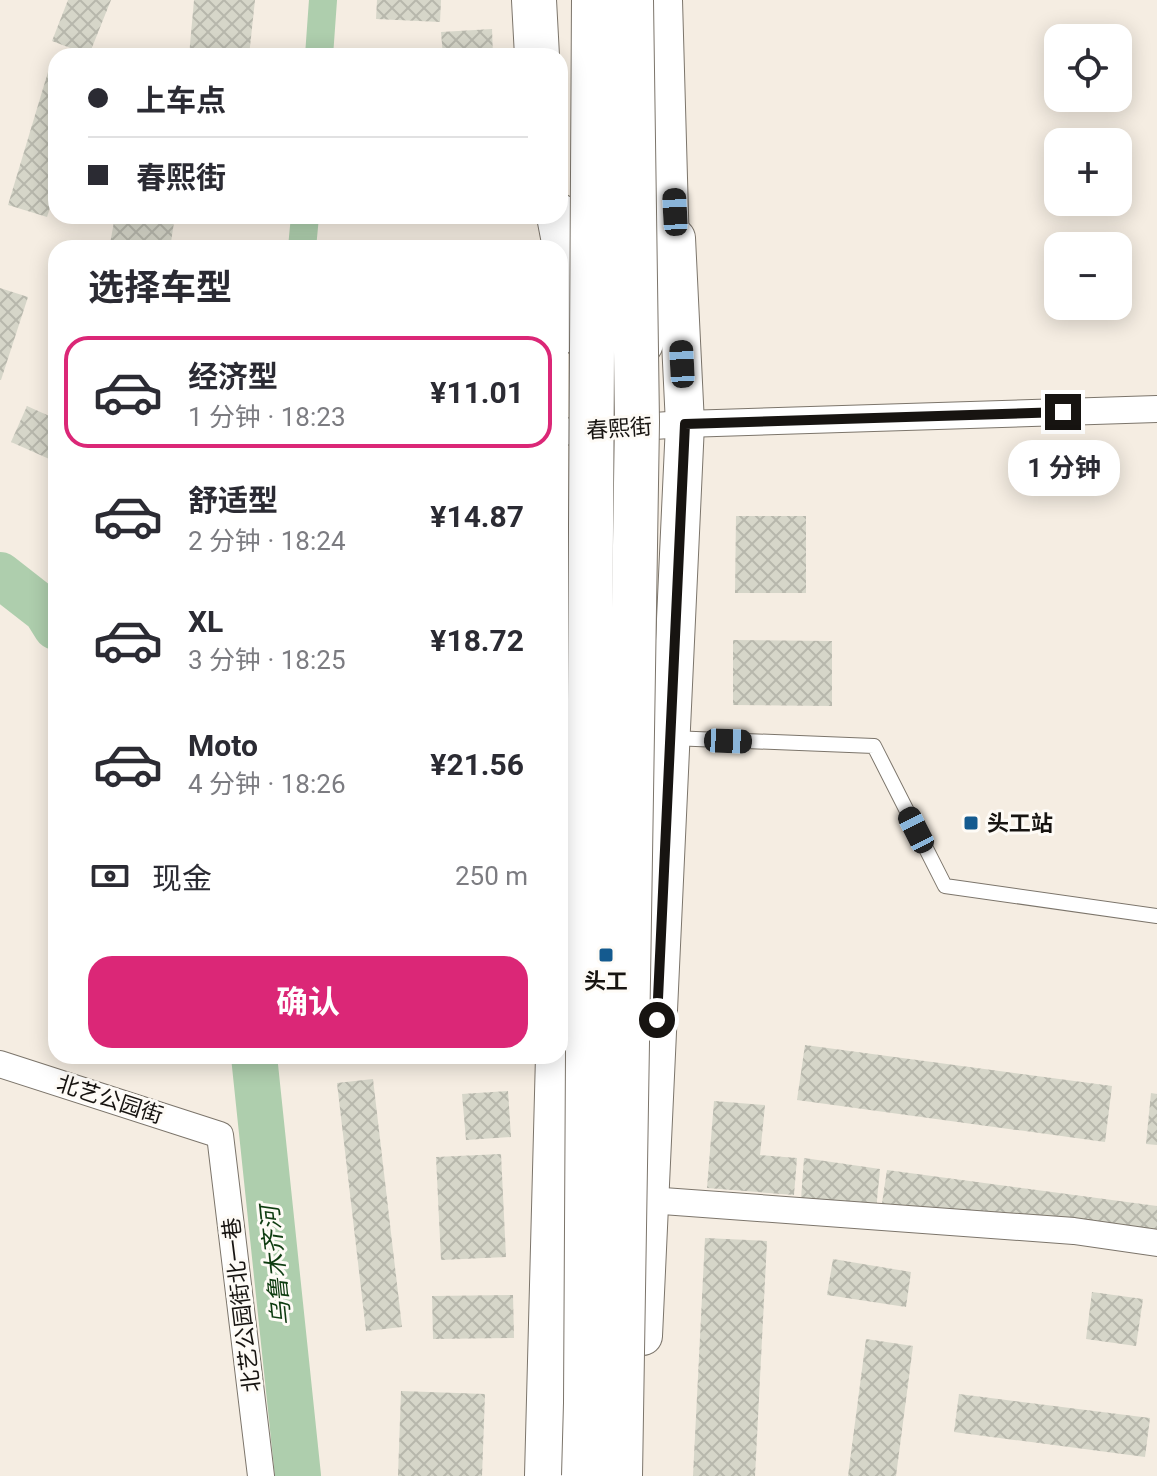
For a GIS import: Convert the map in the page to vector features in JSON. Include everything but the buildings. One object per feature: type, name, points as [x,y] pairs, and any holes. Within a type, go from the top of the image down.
[{"type":"highway","points":[[534,0],[537,48]]},
{"type":"highway","points":[[584,1476],[594,0]]},
{"type":"highway","points":[[620,1476],[636,485],[631,0]]},
{"type":"highway","points":[[636,361],[667,249],[662,0]]},
{"type":"highway","points":[[568,262],[592,384]]},
{"type":"main road","points":[[549,0],[550,48]]},
{"type":"main road","points":[[636,1476],[685,424],[662,0]]},
{"type":"main road","points":[[544,1476],[555,1064]]},
{"type":"street","name":"春熙街","points":[[568,431],[685,424],[1157,409]]},
{"type":"street","name":"北艺公园街","points":[[0,1064],[220,1135]]},
{"type":"street","name":"北艺公园街北一巷","points":[[220,1135],[261,1476]]},
{"type":"street","points":[[649,1200],[1074,1231],[1157,1243]]},
{"type":"lane","points":[[670,738],[874,746],[945,886],[1157,916]]},
{"type":"waterway","points":[[320,48],[323,0]]},
{"type":"waterway","points":[[303,240],[304,224]]},
{"type":"waterway","name":"乌鲁木齐河","points":[[0,575],[48,614]]},
{"type":"waterway","name":"乌鲁木齐河","points":[[255,1064],[298,1476]]},
{"type":"place","name":"头工站","points":[[971,823]]},
{"type":"place","name":"头工","points":[[606,955]]},
{"type":"route","points":[[657,1020],[685,424],[1063,412]]}]
